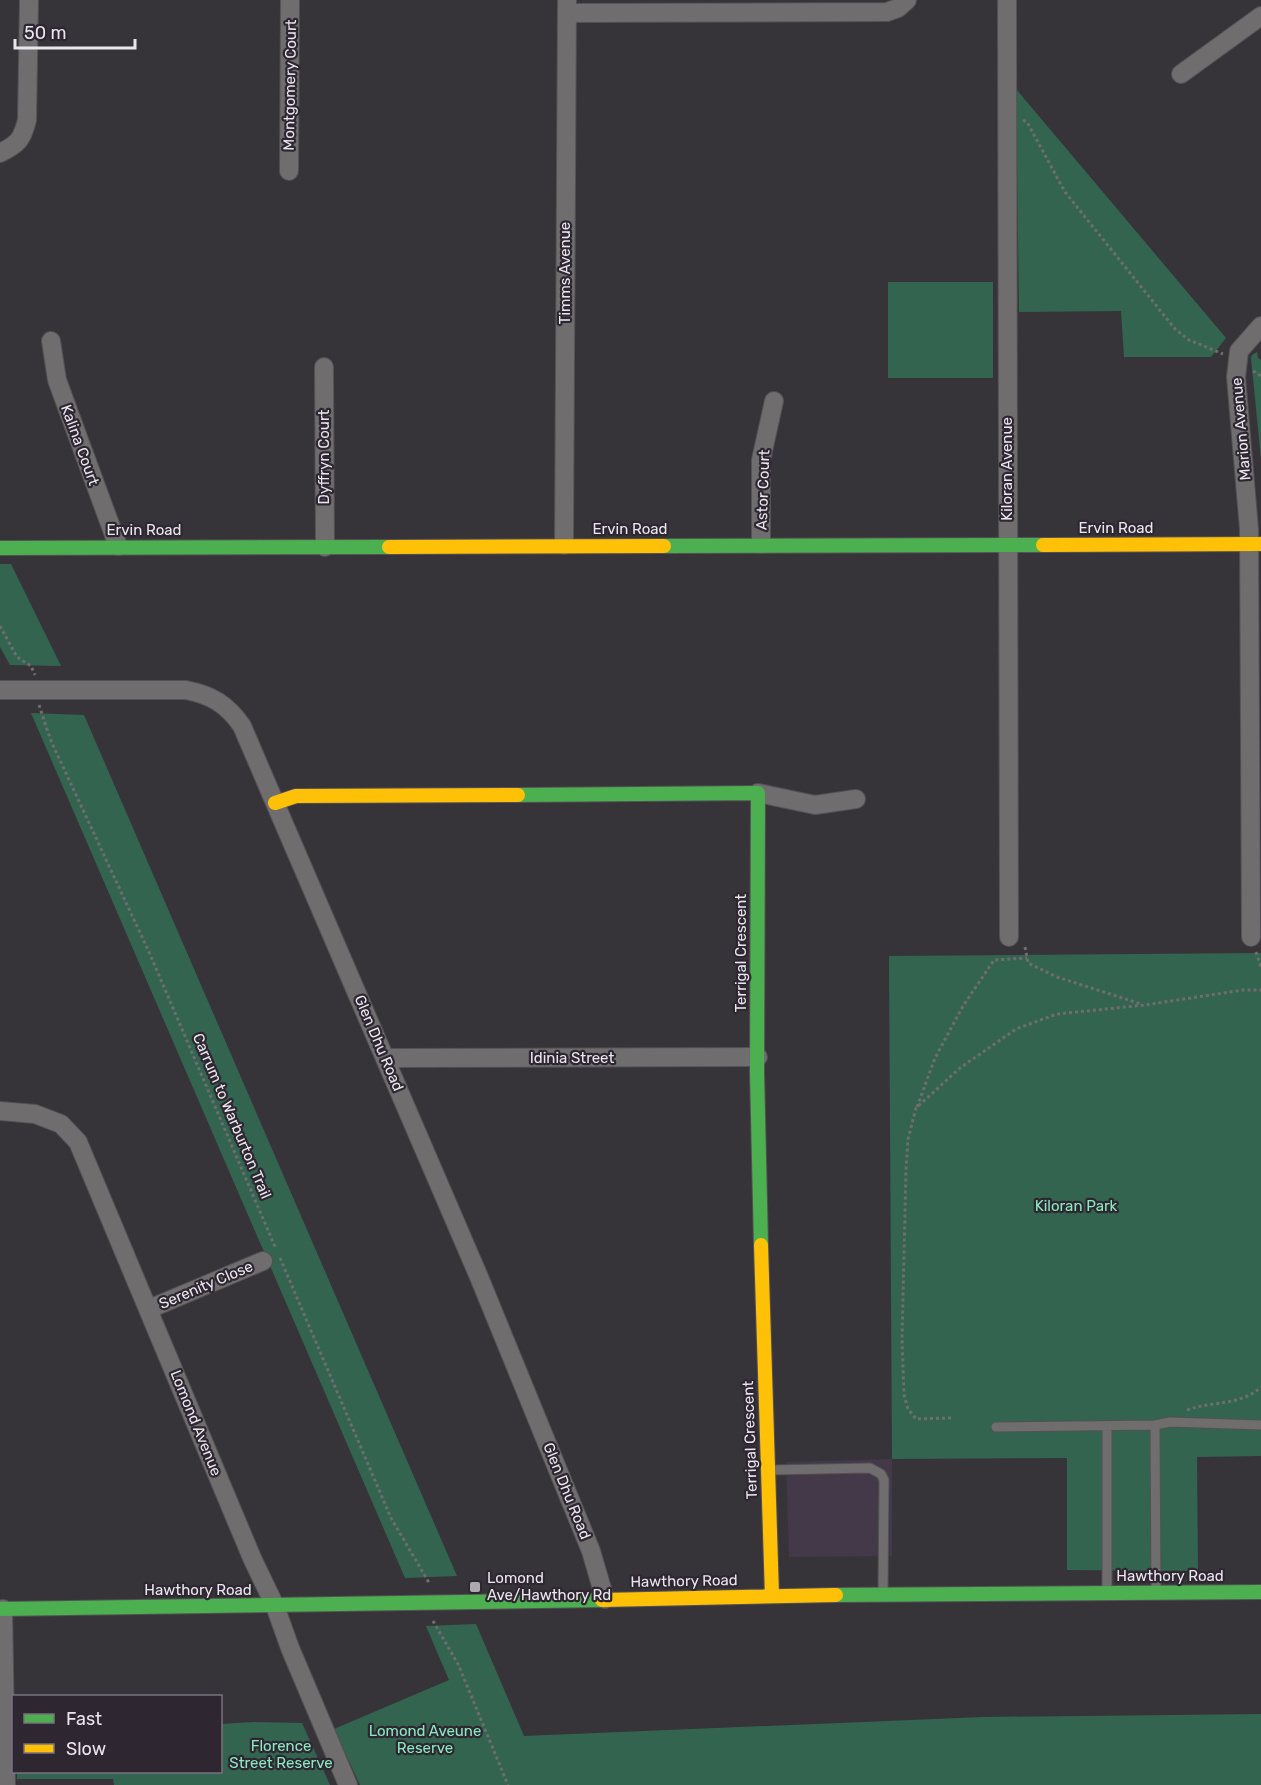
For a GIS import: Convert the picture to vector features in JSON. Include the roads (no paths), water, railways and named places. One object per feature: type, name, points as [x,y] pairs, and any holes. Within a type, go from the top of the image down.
[{"type":"street","points":[[0,153],[15,145],[24,134],[27,120],[28,0]]},
{"type":"street","name":"Montgomery Court","points":[[289,171],[290,0]]},
{"type":"street","points":[[567,6],[887,12],[898,8],[907,0]]},
{"type":"street","name":"Kiloran Avenue","points":[[1007,0],[1009,937]]},
{"type":"street","name":"Timms Avenue","points":[[564,545],[567,6]]},
{"type":"street","points":[[1181,74],[1261,16]]},
{"type":"street","name":"Marion Avenue","points":[[1256,944],[1255,544],[1248,514],[1236,377],[1239,351],[1261,326]]},
{"type":"street","name":"Kalina Court","points":[[51,341],[57,380],[118,546]]},
{"type":"street","name":"Dyffryn Court","points":[[324,367],[325,547]]},
{"type":"street","name":"Astor Court","points":[[761,544],[761,460],[774,400]]},
{"type":"street","name":"Ervin Road","points":[[0,548],[1255,544]]},
{"type":"street","name":"Glen Dhu Road","points":[[0,690],[186,690],[207,695],[226,707],[242,726],[479,1277],[591,1551],[605,1599]]},
{"type":"street","points":[[275,803],[296,796],[758,793],[815,805],[856,800]]},
{"type":"street","name":"Terrigal Crescent","points":[[758,793],[761,1292],[772,1596]]},
{"type":"street","name":"Idinia Street","points":[[385,1058],[758,1057]]},
{"type":"street","name":"Lomond Avenue","points":[[0,1111],[35,1114],[61,1124],[78,1142],[252,1558],[275,1606],[290,1648],[348,1785]]},
{"type":"street","name":"Serenity Close","points":[[150,1310],[263,1261]]},
{"type":"street","name":"Hawthory Road","points":[[2,1608],[275,1606],[883,1594],[1261,1592]]},
{"type":"street","points":[[2,1608],[6,1785]]},
{"type":"lane","points":[[996,1427],[1155,1425],[1170,1422],[1261,1425]]},
{"type":"lane","points":[[1155,1425],[1156,1593]]},
{"type":"lane","points":[[1107,1426],[1107,1593]]},
{"type":"lane","points":[[768,1470],[870,1468],[876,1469],[881,1474],[884,1480],[883,1594]]},
{"type":"place","name":"Lomond Ave/Hawthory Rd","points":[[475,1587]]},
{"type":"park label","name":"Kiloran Park","points":[[1076,1206]]},
{"type":"park label","name":"Lomond Aveune Reserve","points":[[425,1740]]},
{"type":"park label","name":"Florence Street Reserve","points":[[281,1754]]}]
